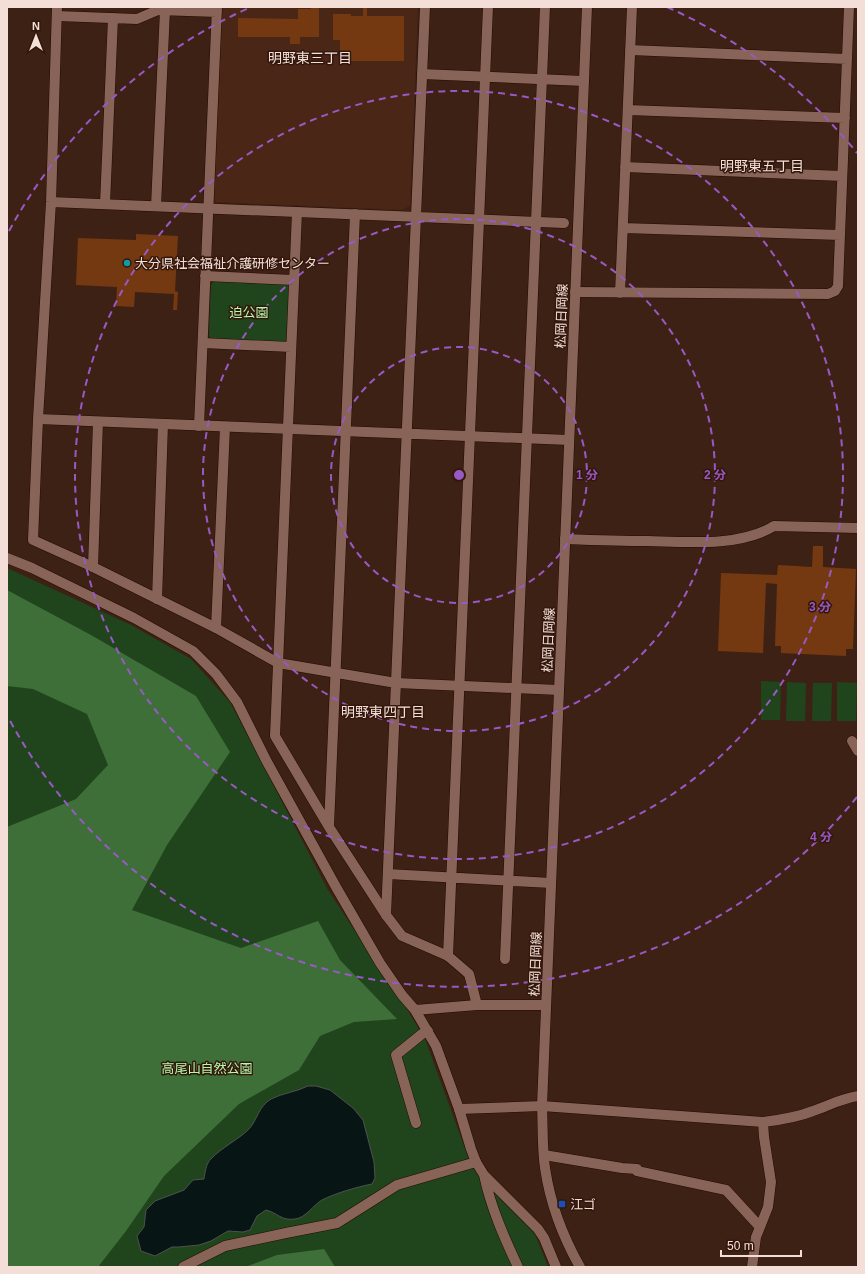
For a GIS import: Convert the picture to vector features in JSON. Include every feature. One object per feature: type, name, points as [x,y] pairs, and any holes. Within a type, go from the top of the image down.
[{"type":"street","points":[[386,915],[425,7]]},
{"type":"street","points":[[448,956],[488,7]]},
{"type":"street","points":[[505,959],[545,7]]},
{"type":"street","name":"松岡日岡線","points":[[580,1267],[568,1242],[555,1207],[547,1178],[544,1155],[542,1106],[587,7]]},
{"type":"street","points":[[620,292],[632,7]]},
{"type":"street","points":[[575,292],[828,294],[836,291],[838,286],[849,7]]},
{"type":"street","points":[[199,426],[217,9],[158,10],[137,19],[57,12],[51,202],[38,419],[33,540],[93,567],[216,628],[278,663],[396,683],[460,687],[559,690]]},
{"type":"street","points":[[156,206],[165,10]]},
{"type":"street","points":[[105,204],[113,18]]},
{"type":"street","points":[[630,50],[847,59]]},
{"type":"street","points":[[422,74],[584,81]]},
{"type":"street","points":[[628,110],[845,118]]},
{"type":"street","points":[[625,167],[842,176]]},
{"type":"street","points":[[51,202],[564,223]]},
{"type":"street","points":[[297,212],[275,736],[329,826],[386,915],[402,936],[448,956],[469,974],[477,1005]]},
{"type":"street","points":[[329,826],[355,214]]},
{"type":"street","points":[[623,228],[840,235]]},
{"type":"street","points":[[205,276],[294,280]]},
{"type":"street","points":[[202,344],[291,347]]},
{"type":"street","points":[[38,419],[569,440]]},
{"type":"street","points":[[93,567],[98,422]]},
{"type":"street","points":[[156,598],[163,424]]},
{"type":"street","points":[[216,628],[225,427]]},
{"type":"street","points":[[565,539],[705,542],[739,538],[764,532],[774,526],[858,528]]},
{"type":"street","points":[[7,558],[32,568],[134,618],[193,651],[216,674],[237,702],[266,760],[380,963],[415,1010],[436,1046],[459,1109],[476,1162],[484,1175],[538,1229],[544,1238],[556,1267]]},
{"type":"street","points":[[852,741],[858,751]]},
{"type":"street","points":[[388,874],[551,883]]},
{"type":"street","points":[[415,1010],[477,1005],[546,1005]]},
{"type":"street","points":[[416,1123],[396,1055],[428,1031]]},
{"type":"street","points":[[459,1109],[542,1106],[764,1122],[785,1119],[812,1112],[846,1097],[858,1096]]},
{"type":"street","points":[[752,1267],[756,1238],[768,1207],[771,1182],[764,1137],[764,1122]]},
{"type":"street","points":[[544,1155],[622,1168],[637,1169],[637,1171],[726,1190],[760,1227]]},
{"type":"street","points":[[183,1267],[225,1246],[286,1232],[337,1223],[398,1185],[476,1162]]},
{"type":"street","points":[[484,1175],[494,1212],[518,1267]]},
{"type":"shaded area","points":[[222,7],[418,7],[410,205],[403,210],[216,202],[214,199]]},
{"type":"shaded area","points":[[308,1086],[316,1086],[330,1090],[353,1108],[363,1120],[374,1162],[375,1178],[372,1184],[347,1190],[322,1200],[299,1218],[286,1219],[266,1210],[257,1216],[250,1230],[243,1232],[228,1231],[211,1241],[199,1245],[172,1247],[155,1256],[141,1251],[137,1236],[144,1227],[146,1210],[155,1201],[184,1190],[193,1180],[204,1179],[209,1161],[249,1129],[267,1102],[276,1097]]},
{"type":"green space","name":"迫公園","points":[[215,281],[285,283],[290,286],[288,338],[284,343],[212,340],[209,336],[211,285]]},
{"type":"green space","name":"高尾山自然公園","points":[[7,568],[131,625],[191,659],[230,702],[328,890],[425,1039],[467,1154],[499,1198],[535,1234],[548,1267],[7,1267]]},
{"type":"green space","points":[[7,590],[91,635],[196,696],[230,752],[167,845],[132,910],[241,948],[318,921],[340,960],[397,1019],[354,1022],[320,1036],[299,1070],[239,1104],[164,1176],[126,1231],[98,1267],[7,1267],[7,827],[76,799],[108,765],[87,714],[33,689],[7,686]]},
{"type":"green space","points":[[761,681],[781,682],[780,720],[761,720]]},
{"type":"green space","points":[[787,682],[806,683],[805,721],[786,721]]},
{"type":"green space","points":[[837,682],[857,683],[856,721],[837,721]]},
{"type":"green space","points":[[813,683],[832,683],[831,721],[812,721]]},
{"type":"green space","points":[[324,1249],[335,1267],[245,1267],[277,1255]]},
{"type":"building","points":[[311,7],[319,7],[319,37],[300,37],[300,44],[290,44],[290,37],[238,37],[238,18],[298,19],[298,9],[311,9]]},
{"type":"building","points":[[363,7],[367,7],[367,16],[404,16],[404,61],[347,61],[347,58],[340,58],[340,40],[333,40],[333,14],[363,16]]},
{"type":"building","name":"大分県社会福祉介護研修センター","points":[[136,234],[178,236],[175,291],[178,292],[177,310],[173,310],[174,294],[135,292],[134,307],[116,306],[117,287],[76,285],[78,238],[136,240]]},
{"type":"building","points":[[813,546],[823,546],[823,567],[856,569],[853,649],[846,649],[846,656],[781,653],[781,646],[775,646],[777,584],[766,583],[763,653],[718,651],[721,573],[777,575],[778,565],[812,567]]},
{"type":"place","name":"大分県社会福祉介護研修センター","points":[[127,263]]},
{"type":"place","name":"江ゴ","points":[[562,1204]]},
{"type":"district","name":"明野東三丁目","points":[[310,58]]},
{"type":"district","name":"明野東五丁目","points":[[762,166]]},
{"type":"district","name":"明野東四丁目","points":[[383,712]]}]
